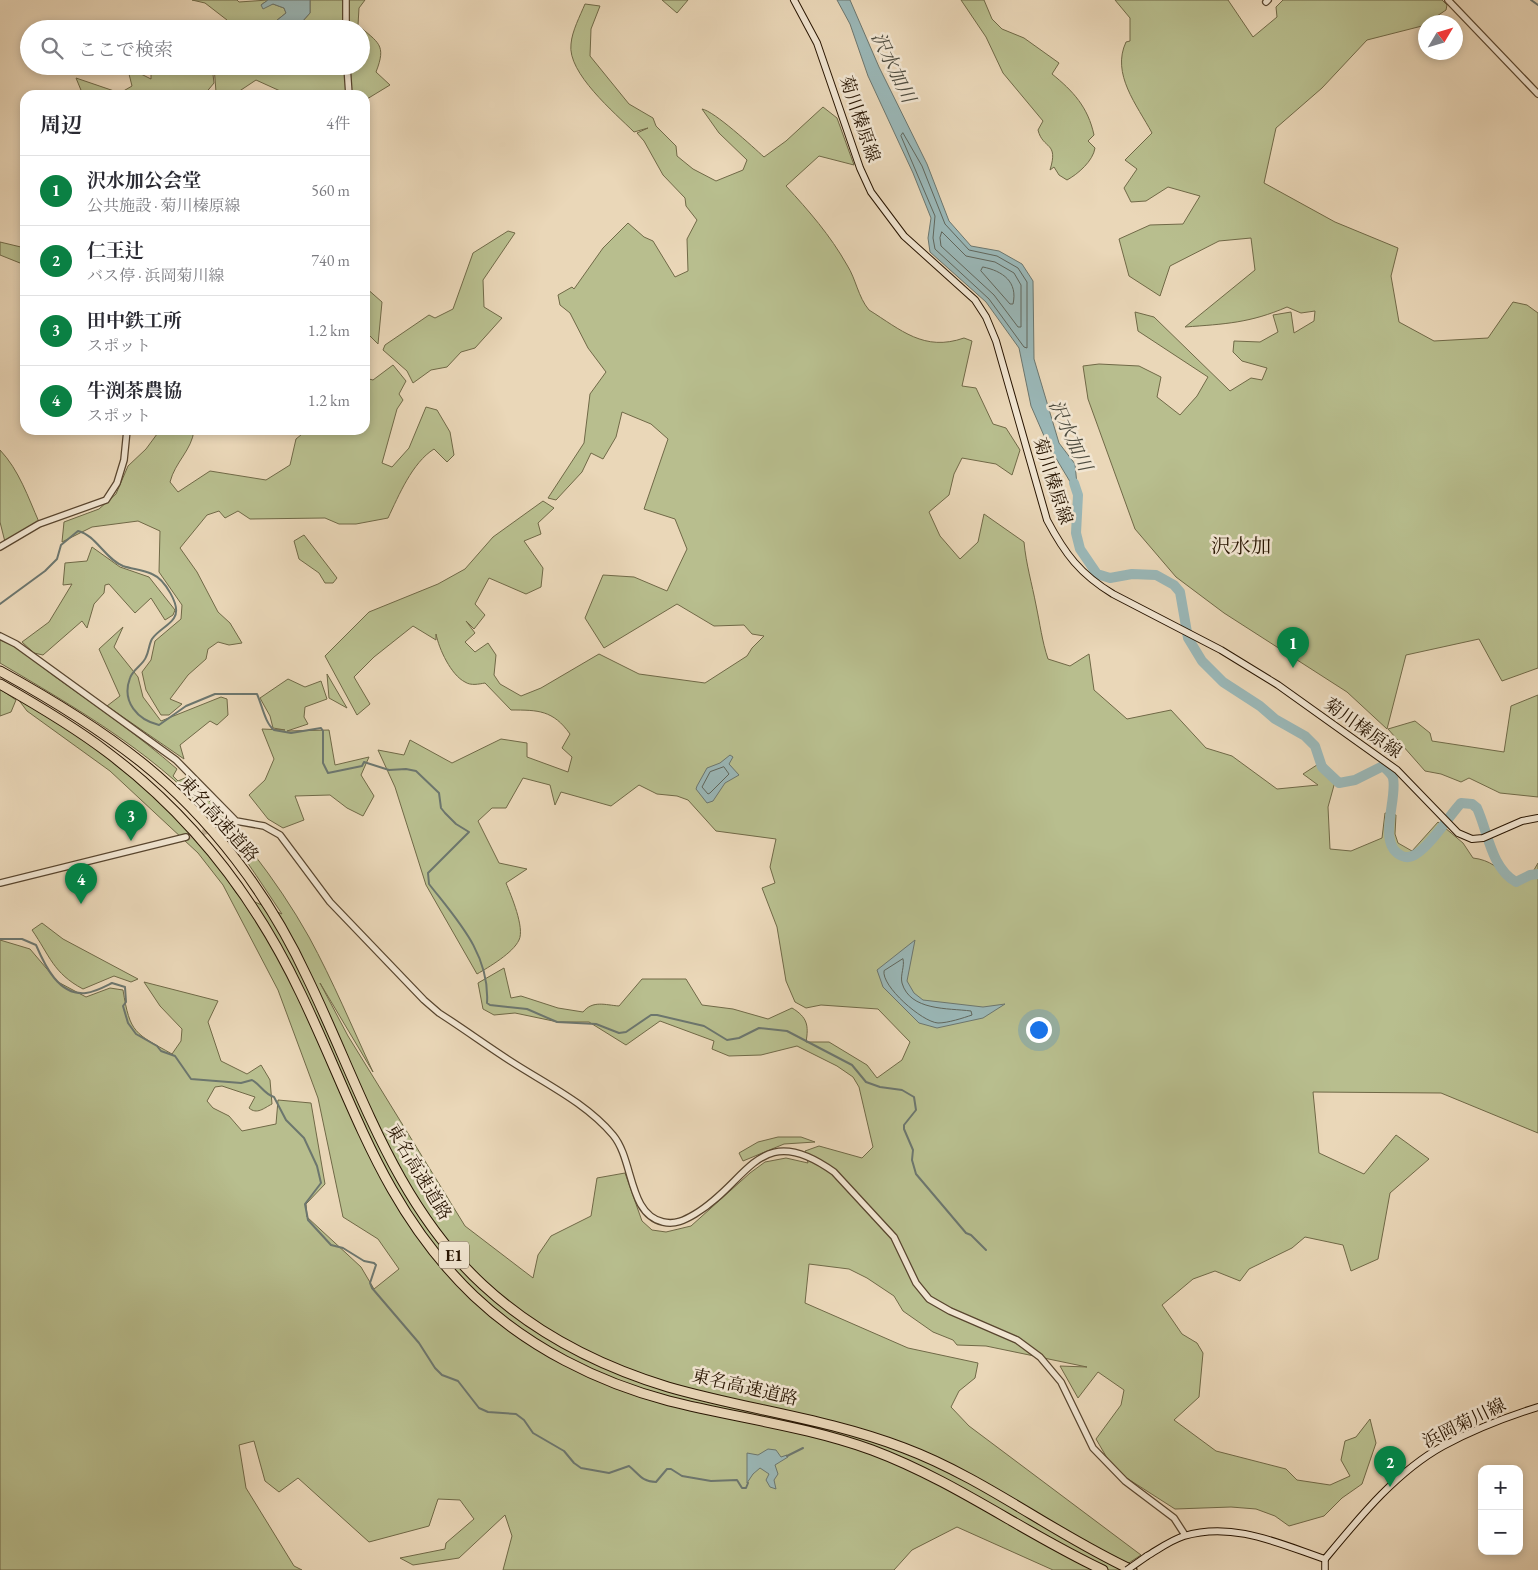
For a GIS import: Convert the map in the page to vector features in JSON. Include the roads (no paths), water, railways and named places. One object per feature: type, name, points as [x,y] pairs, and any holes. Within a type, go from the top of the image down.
[{"type":"highway","name":"東名高速道路","points":[[0,671],[80,718],[140,761],[183,801],[238,864],[269,908],[302,966],[367,1113],[402,1182],[444,1242],[481,1284],[505,1305],[537,1328],[580,1353],[639,1377],[680,1390],[842,1426],[910,1450],[966,1478],[1056,1531],[1132,1570]]},
{"type":"highway","name":"東名高速道路","points":[[0,684],[72,727],[108,752],[164,800],[212,853],[253,906],[285,961],[313,1019],[359,1126],[393,1193],[429,1246],[468,1289],[495,1314],[537,1344],[575,1366],[636,1391],[701,1408],[827,1436],[903,1462],[964,1492],[1044,1539],[1104,1570]]},
{"type":"main road","name":"菊川榛原線","points":[[794,0],[817,43],[860,168],[871,192],[904,236],[961,285],[975,300],[986,317],[996,341],[1048,520],[1059,543],[1074,564],[1096,584],[1249,665],[1407,778],[1450,826],[1465,837],[1472,839],[1483,838],[1522,821],[1538,818]]},
{"type":"main road","name":"浜岡菊川線","points":[[1325,1559],[1370,1506],[1423,1460],[1442,1447],[1464,1436],[1538,1406]]},
{"type":"main road","points":[[1127,1570],[1147,1556],[1185,1535],[1219,1530],[1238,1531],[1325,1559]]},
{"type":"street","points":[[346,0],[346,20]]},
{"type":"street","points":[[1448,0],[1538,94]]},
{"type":"street","points":[[348,75],[349,90]]},
{"type":"street","points":[[0,547],[39,524],[106,500],[117,483],[124,460],[126,435]]},
{"type":"street","points":[[0,636],[16,644],[176,760],[236,821],[264,826],[280,835],[330,902],[408,986],[439,1013],[570,1098],[614,1135],[626,1159],[640,1204],[650,1217],[665,1223],[684,1221],[719,1197],[756,1160],[775,1152],[784,1151],[825,1165],[834,1172],[894,1237],[916,1283],[929,1299],[950,1311],[1017,1340],[1040,1357],[1061,1382],[1093,1448],[1125,1481],[1174,1518],[1185,1535]]},
{"type":"street","points":[[226,826],[236,821]]},
{"type":"street","points":[[0,883],[186,837]]},
{"type":"street","points":[[1325,1559],[1325,1570]]},
{"type":"water","points":[[268,0],[310,0],[310,13],[304,20],[277,20],[286,13],[284,8],[273,4],[263,9],[261,5]]},
{"type":"water","points":[[837,0],[850,0],[879,67],[927,164],[949,221],[971,246],[999,251],[1022,264],[1033,281],[1034,359],[1059,443],[1075,464],[1078,495],[1048,445],[1031,406],[1019,348],[986,302],[930,252],[928,238],[931,218],[913,173],[868,76],[850,24]]},
{"type":"water","points":[[730,755],[733,757],[729,764],[739,775],[725,783],[713,801],[707,803],[696,789],[697,786],[707,768],[720,763]]},
{"type":"water","points":[[915,940],[907,981],[914,993],[923,1000],[983,1007],[1005,1004],[983,1018],[937,1028],[919,1023],[883,987],[877,970]]},
{"type":"water","points":[[768,1449],[776,1450],[781,1457],[787,1455],[788,1457],[775,1465],[778,1474],[774,1480],[776,1489],[770,1487],[766,1480],[769,1474],[760,1468],[747,1483],[747,1453],[758,1455]]},
{"type":"waterway","points":[[1531,0],[1538,5]]},
{"type":"waterway","name":"沢水加川","points":[[1074,483],[1078,495],[1076,533],[1080,549],[1097,574],[1110,578],[1132,574],[1156,575],[1174,585],[1180,592],[1188,638],[1202,661],[1223,682],[1260,706],[1275,719],[1305,736],[1315,746],[1322,767],[1339,783],[1355,780],[1383,766],[1390,773],[1393,778],[1394,787],[1389,832],[1390,842],[1394,850],[1404,857],[1414,855],[1428,844],[1461,803],[1472,804],[1477,808],[1481,817],[1491,849],[1501,868],[1508,876],[1516,882],[1530,875],[1538,874]]},
{"type":"waterway","points":[[0,604],[45,571],[57,559],[61,545],[78,531],[90,537],[117,563],[157,577],[162,581],[174,600],[176,613],[172,621],[152,639],[145,660],[133,672],[130,678],[128,695],[133,709],[144,719],[159,725],[186,706],[215,694],[257,694],[266,718],[274,730],[291,733],[321,728],[323,731],[323,763],[328,773],[362,766],[364,762],[389,770],[406,769],[416,771],[439,793],[441,808],[445,813],[456,824],[469,832],[428,873],[429,884],[470,939],[477,953],[487,985],[487,1003],[490,1005],[527,1009],[557,1022],[596,1024],[619,1033],[626,1032],[651,1015],[704,1026],[727,1040],[739,1038],[759,1028],[787,1031],[852,1065],[866,1082],[880,1087],[902,1090],[914,1097],[916,1110],[904,1125],[904,1129],[913,1150],[912,1160],[916,1174],[966,1233],[971,1235],[986,1250]]},
{"type":"waterway","points":[[0,939],[22,939],[36,945],[54,978],[68,990],[76,993],[86,993],[112,983],[125,987],[126,1002],[123,1006],[128,1023],[136,1034],[157,1046],[161,1051],[175,1056],[191,1079],[241,1083],[252,1080],[274,1097],[286,1120],[304,1138],[317,1166],[321,1183],[305,1204],[308,1220],[331,1245],[343,1248],[364,1261],[376,1265],[370,1283],[372,1288],[419,1343],[435,1368],[442,1375],[458,1381],[479,1408],[488,1412],[516,1414],[524,1420],[533,1433],[564,1451],[581,1468],[609,1473],[629,1466],[641,1477],[651,1482],[656,1482],[667,1469],[671,1469],[682,1476],[711,1481],[737,1480],[742,1488],[746,1488],[748,1483]]},
{"type":"waterway","points":[[787,1456],[803,1448]]},
{"type":"tunnel","points":[[186,837],[226,826]]},
{"type":"place","name":"沢水加公会堂","points":[[1293,668]]},
{"type":"place","name":"田中鉄工所","points":[[131,841]]},
{"type":"place","name":"牛渕茶農協","points":[[81,904]]},
{"type":"place","name":"仁王辻","points":[[1390,1487]]},
{"type":"district","name":"沢水加","points":[[1241,546]]}]
